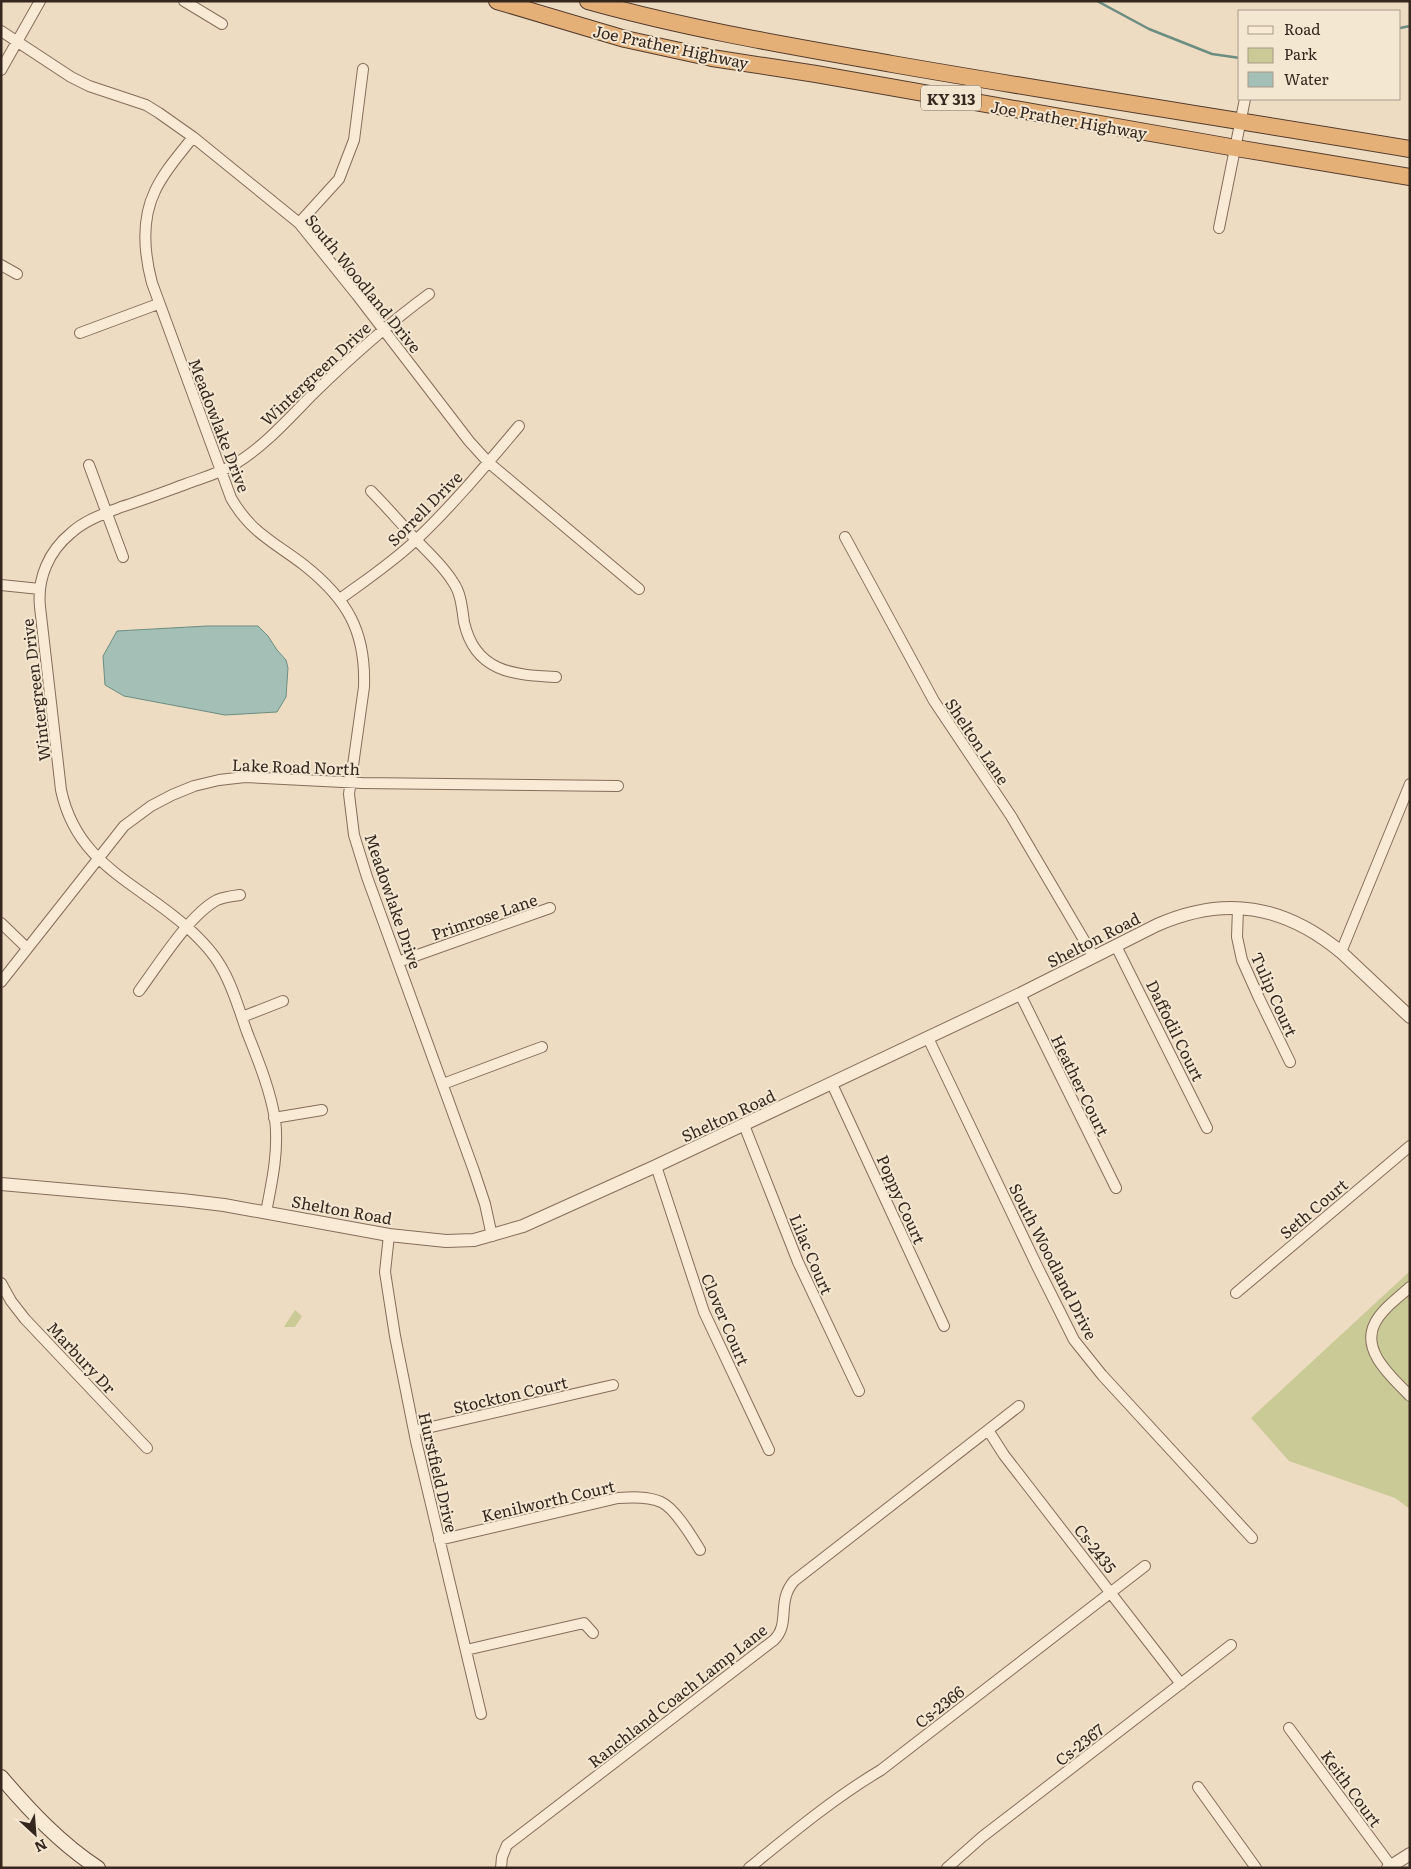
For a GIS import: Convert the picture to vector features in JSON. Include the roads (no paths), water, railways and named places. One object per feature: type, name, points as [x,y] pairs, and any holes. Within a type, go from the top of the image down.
[{"type":"highway","name":"Joe Prather Highway","points":[[496,1],[625,39],[712,58],[836,77],[1410,177]]},
{"type":"highway","name":"Joe Prather Highway","points":[[588,1],[741,38],[946,74],[1242,120],[1410,150]]},
{"type":"main road","points":[[1,1777],[41,1822],[98,1868]]},
{"type":"street","points":[[1,70],[40,1]]},
{"type":"street","points":[[184,1],[222,24]]},
{"type":"street","name":"South Woodland Drive","points":[[1,31],[71,77],[89,86],[146,106],[159,113],[193,137],[299,223],[468,441],[488,462],[639,589]]},
{"type":"street","points":[[299,223],[339,179],[354,140],[362,69]]},
{"type":"street","points":[[1219,228],[1245,100]]},
{"type":"street","name":"Meadowlake Drive","points":[[193,137],[155,191],[146,225],[146,263],[158,304],[231,498],[252,527],[325,582],[340,599],[355,627],[360,641],[364,687],[350,783],[352,820],[357,848],[485,1204],[492,1236]]},
{"type":"street","points":[[1,264],[17,274]]},
{"type":"street","name":"Wintergreen Drive","points":[[266,1212],[274,1166],[274,1118],[265,1080],[242,1016],[220,965],[206,946],[187,927],[97,858],[78,835],[67,811],[61,790],[40,607],[40,589],[49,560],[63,540],[80,526],[106,513],[220,472],[235,464],[264,442],[383,329],[429,294]]},
{"type":"street","points":[[80,333],[158,304]]},
{"type":"street","name":"Sorrell Drive","points":[[340,599],[374,575],[416,540],[519,426]]},
{"type":"street","points":[[89,465],[123,557]]},
{"type":"street","points":[[371,491],[455,584],[459,592],[467,633],[477,653],[486,661],[507,672],[526,676],[556,677]]},
{"type":"street","name":"Shelton Lane","points":[[845,537],[934,701],[1011,816],[1094,957]]},
{"type":"street","points":[[1,585],[40,589]]},
{"type":"street","name":"Lake Road North","points":[[1,982],[117,834],[132,819],[158,802],[194,786],[219,780],[245,777],[350,783],[618,786]]},
{"type":"street","points":[[1341,952],[1410,784]]},
{"type":"street","points":[[139,991],[198,913],[226,896],[240,895]]},
{"type":"street","name":"Primrose Lane","points":[[398,962],[550,908]]},
{"type":"street","name":"Shelton Road","points":[[1,1184],[224,1205],[389,1235],[460,1241],[492,1236],[522,1226],[832,1084],[1020,994],[1157,925],[1179,916],[1211,908],[1238,908],[1283,917],[1315,933],[1341,952],[1410,1017]]},
{"type":"street","name":"Tulip Court","points":[[1238,908],[1237,937],[1242,960],[1258,998],[1290,1062]]},
{"type":"street","points":[[1,922],[27,948]]},
{"type":"street","name":"Daffodil Court","points":[[1116,946],[1207,1128]]},
{"type":"street","name":"Heather Court","points":[[1020,994],[1116,1188]]},
{"type":"street","points":[[242,1016],[282,1001]]},
{"type":"street","name":"South Woodland Drive","points":[[928,1038],[1074,1340],[1102,1375],[1252,1538]]},
{"type":"street","points":[[443,1084],[542,1047]]},
{"type":"street","name":"Poppy Court","points":[[832,1084],[944,1326]]},
{"type":"street","points":[[274,1118],[322,1110]]},
{"type":"street","name":"Lilac Court","points":[[744,1125],[798,1262],[859,1391]]},
{"type":"street","name":"Seth Court","points":[[1236,1293],[1410,1146]]},
{"type":"street","name":"Clover Court","points":[[656,1166],[704,1312],[769,1450]]},
{"type":"street","name":"Hurstfield Drive","points":[[389,1235],[385,1272],[390,1311],[414,1431],[481,1714]]},
{"type":"street","name":"Marbury Dr","points":[[1,1282],[11,1302],[25,1319],[147,1448]]},
{"type":"street","points":[[1410,1287],[1378,1318],[1372,1335],[1374,1348],[1380,1362],[1410,1396]]},
{"type":"street","name":"Stockton Court","points":[[414,1431],[613,1385]]},
{"type":"street","name":"Ranchland Coach Lamp Lane","points":[[502,1868],[502,1857],[507,1846],[774,1640],[782,1629],[785,1594],[794,1581],[1019,1406]]},
{"type":"street","name":"Cs-2435","points":[[988,1430],[1004,1455],[1112,1593],[1180,1684]]},
{"type":"street","name":"Kenilworth Court","points":[[439,1540],[618,1498],[639,1497],[662,1502],[685,1524],[700,1550]]},
{"type":"street","name":"Cs-2366","points":[[750,1868],[812,1817],[881,1770],[1145,1566]]},
{"type":"street","points":[[466,1650],[584,1623],[594,1633]]},
{"type":"street","name":"Cs-2367","points":[[946,1868],[1231,1645]]},
{"type":"street","name":"Keith Court","points":[[1289,1728],[1390,1867]]},
{"type":"street","points":[[1198,1787],[1256,1868]]},
{"type":"street","points":[[1390,1867],[1410,1854]]},
{"type":"water","points":[[207,626],[258,626],[268,636],[286,660],[288,668],[286,697],[277,712],[225,715],[124,696],[105,685],[103,656],[117,631]]},
{"type":"waterway","points":[[1097,1],[1149,29],[1212,54],[1238,58]]},
{"type":"waterway","points":[[1401,28],[1410,26]]}]
